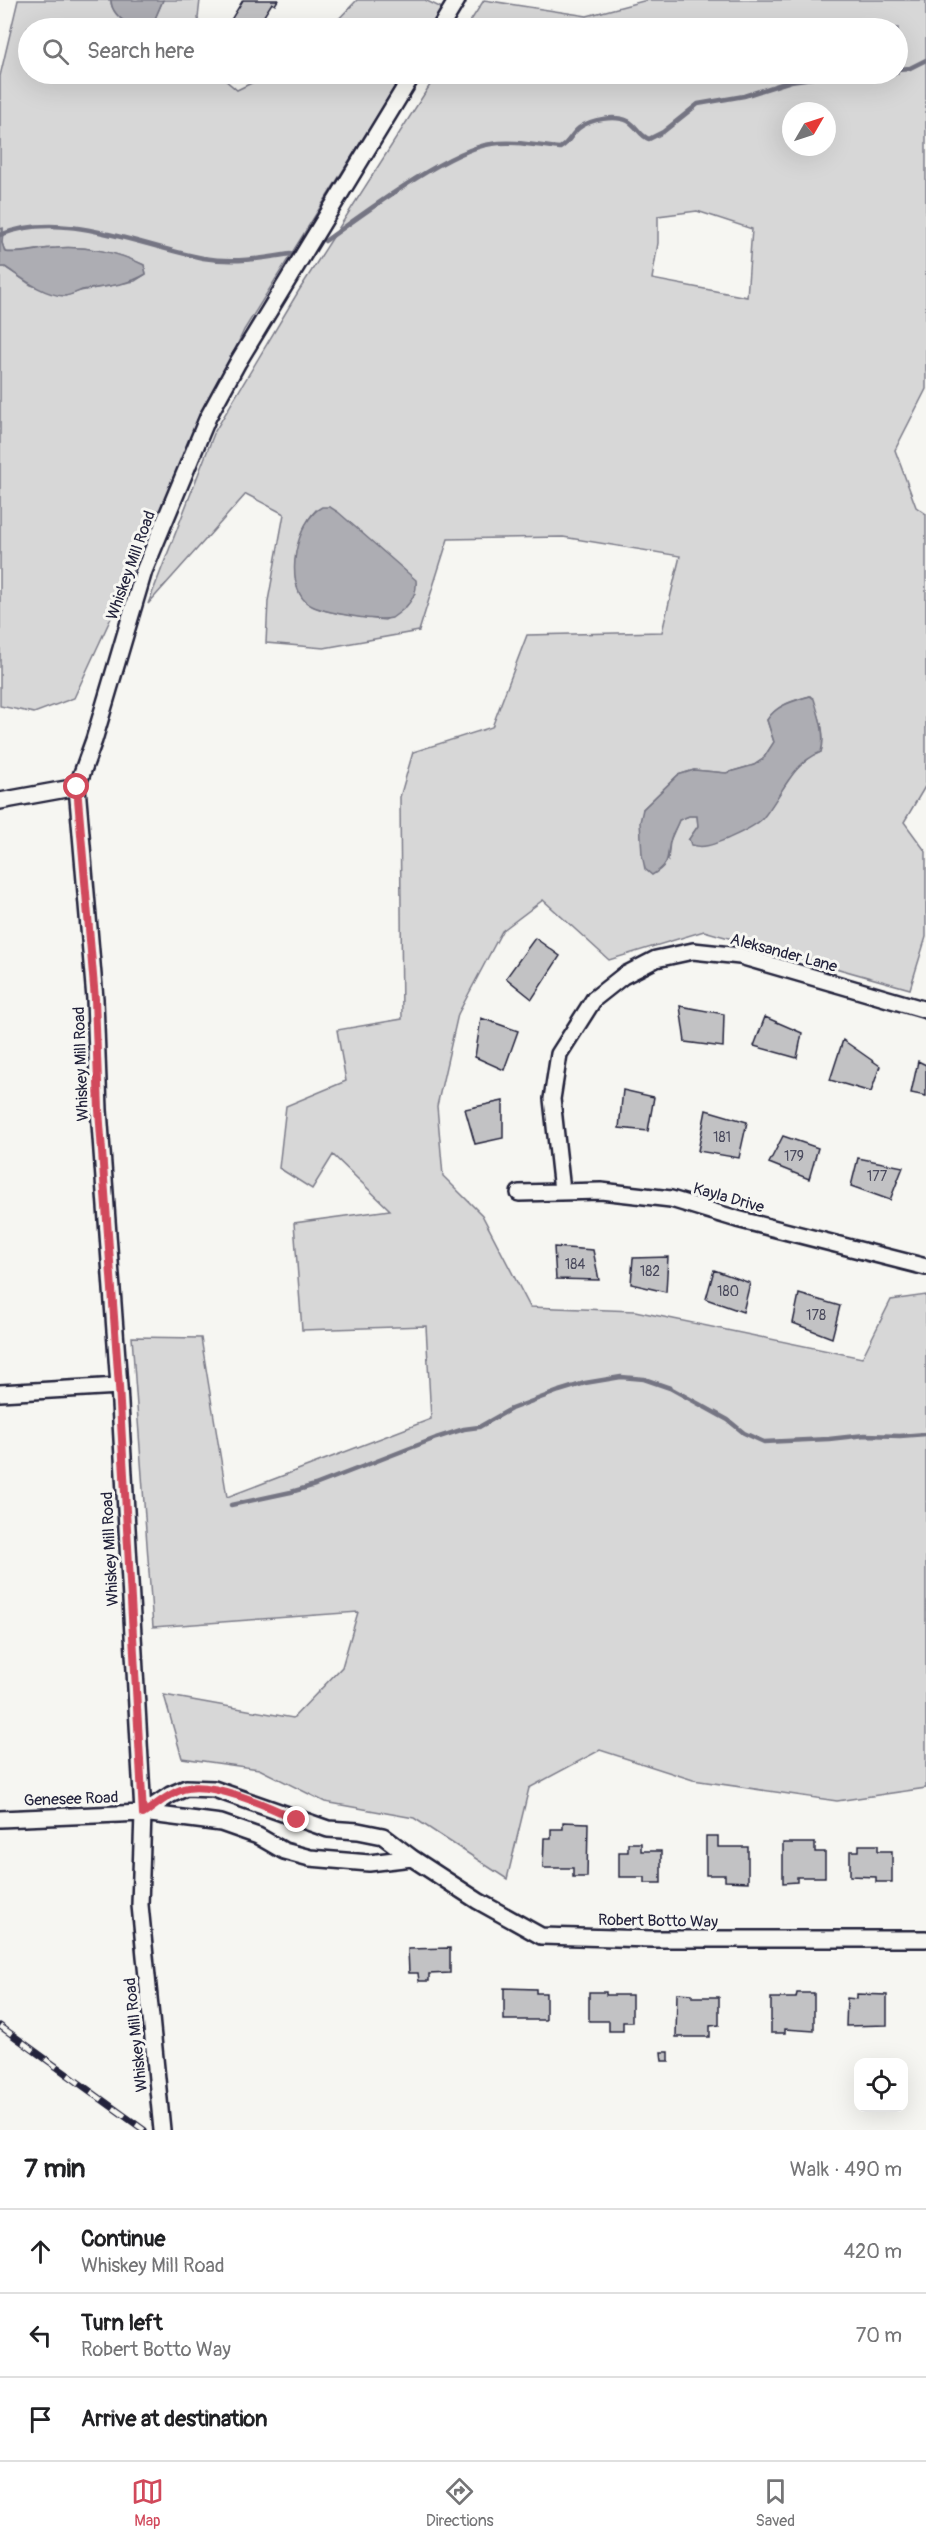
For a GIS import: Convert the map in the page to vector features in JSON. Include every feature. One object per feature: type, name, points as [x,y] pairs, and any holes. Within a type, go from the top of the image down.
[{"type":"street","points":[[446,18],[457,0]]},
{"type":"street","name":"Whiskey Mill Road","points":[[162,2130],[140,1905],[143,1814],[119,1386],[99,1110],[95,999],[77,787],[94,740],[144,571],[208,417],[238,362],[407,84]]},
{"type":"street","points":[[0,801],[77,787]]},
{"type":"street","name":"Aleksander Lane","points":[[562,1191],[552,1099],[559,1054],[594,999],[623,976],[656,959],[693,951],[740,956],[926,1010]]},
{"type":"street","name":"Kayla Drive","points":[[519,1193],[602,1191],[670,1199],[737,1219],[926,1267]]},
{"type":"street","points":[[0,1393],[119,1386]]},
{"type":"street","name":"Robert Botto Way","points":[[143,1814],[170,1795],[186,1788],[214,1789],[328,1829],[358,1831],[383,1836],[478,1901],[541,1936],[652,1939],[926,1939]]},
{"type":"street","points":[[143,1814],[221,1823],[258,1836],[284,1851],[310,1858],[369,1863],[412,1858]]},
{"type":"street","name":"Genesee Road","points":[[0,1819],[143,1814]]},
{"type":"shaded area","points":[[18,0],[111,0],[115,12],[120,18],[18,18],[18,84],[230,84],[237,90],[249,84],[397,84],[244,330],[74,698],[34,713],[0,706],[0,267],[5,267],[31,285],[65,296],[135,281],[146,274],[144,265],[134,260],[90,249],[56,248],[5,252],[2,243],[3,229],[0,229],[0,76]]},
{"type":"shaded area","points":[[111,0],[163,0],[155,18],[120,18]]},
{"type":"shaded area","points":[[163,0],[200,0],[198,18],[155,18]]},
{"type":"shaded area","points":[[357,0],[425,0],[442,8],[436,18],[340,18]]},
{"type":"shaded area","points":[[484,0],[587,16],[647,0],[926,0],[926,389],[895,450],[916,507],[926,514],[926,785],[904,822],[926,852],[926,937],[910,989],[704,931],[609,960],[543,900],[502,931],[458,1014],[437,1106],[443,1176],[482,1215],[530,1307],[635,1311],[862,1358],[891,1300],[926,1295],[926,1788],[837,1801],[693,1780],[600,1750],[529,1788],[507,1879],[414,1818],[325,1802],[259,1769],[182,1758],[164,1695],[293,1718],[342,1667],[358,1612],[153,1627],[132,1337],[201,1338],[227,1497],[431,1419],[426,1326],[302,1330],[294,1223],[390,1210],[333,1155],[312,1189],[279,1168],[286,1106],[346,1081],[337,1030],[402,1019],[400,797],[413,752],[492,727],[527,635],[662,632],[680,556],[563,537],[448,539],[419,631],[324,648],[266,643],[268,601],[284,514],[246,494],[148,604],[215,431],[298,292],[431,84],[908,84],[908,18],[472,18]],"holes":[[[697,211],[752,229],[747,297],[652,279],[658,243],[658,216]],[[316,510],[415,594],[406,607],[385,620],[326,611],[312,606],[303,598],[297,587],[295,574],[298,545],[309,519]],[[810,696],[823,730],[821,752],[813,755],[796,769],[762,819],[689,839],[698,826],[697,816],[679,820],[670,841],[668,860],[643,809],[678,775],[694,770],[726,773],[754,765],[763,759],[774,742],[767,720],[775,710],[792,701]]]},
{"type":"shaded area","points":[[3,228],[2,243],[5,252],[18,253],[57,248],[90,249],[134,260],[144,265],[146,274],[123,283],[82,290],[66,296],[48,293],[5,267],[0,267],[0,229]]},
{"type":"shaded area","points":[[322,507],[330,507],[338,512],[416,580],[413,598],[392,618],[334,613],[312,606],[299,593],[295,567],[300,537],[313,514]]},
{"type":"shaded area","points":[[810,696],[814,699],[821,726],[823,739],[821,752],[811,757],[794,772],[763,818],[736,835],[705,846],[691,845],[689,839],[698,826],[697,816],[679,820],[669,844],[666,863],[652,875],[645,869],[640,822],[643,809],[678,775],[694,770],[726,773],[754,765],[763,759],[774,742],[767,720],[786,704]]},
{"type":"building","points":[[243,0],[278,0],[275,5],[272,3],[263,18],[232,18]]},
{"type":"building","points":[[535,938],[560,956],[532,999],[506,978]]},
{"type":"building","points":[[680,1006],[724,1014],[723,1047],[685,1042]]},
{"type":"building","points":[[765,1017],[802,1033],[797,1058],[754,1046]]},
{"type":"building","points":[[481,1018],[518,1031],[504,1070],[475,1057]]},
{"type":"building","points":[[843,1040],[880,1066],[871,1092],[830,1080]]},
{"type":"building","points":[[918,1061],[926,1065],[926,1096],[911,1093]]},
{"type":"building","points":[[623,1090],[654,1097],[648,1131],[619,1128]]},
{"type":"building","points":[[503,1101],[503,1138],[475,1144],[465,1109]]},
{"type":"building","points":[[706,1110],[747,1122],[739,1158],[698,1151]]},
{"type":"building","points":[[783,1136],[818,1148],[809,1179],[769,1163]]},
{"type":"building","points":[[858,1158],[903,1167],[890,1200],[851,1186]]},
{"type":"building","points":[[554,1247],[593,1250],[599,1280],[556,1279]]},
{"type":"building","points":[[668,1257],[666,1292],[631,1284],[633,1258]]},
{"type":"building","points":[[714,1270],[750,1283],[743,1312],[706,1299]]},
{"type":"building","points":[[799,1294],[840,1306],[832,1338],[793,1323]]},
{"type":"building","points":[[563,1822],[588,1823],[587,1877],[573,1877],[573,1868],[543,1868],[544,1838],[551,1838],[551,1829],[563,1829]]},
{"type":"building","points":[[706,1836],[718,1836],[718,1847],[748,1847],[748,1882],[725,1881],[725,1875],[706,1875]]},
{"type":"building","points":[[628,1843],[641,1843],[641,1851],[661,1851],[661,1883],[645,1883],[645,1877],[619,1877],[619,1852],[628,1852]]},
{"type":"building","points":[[783,1843],[815,1843],[815,1852],[825,1852],[825,1877],[797,1877],[797,1882],[783,1883]]},
{"type":"building","points":[[859,1845],[878,1845],[878,1851],[892,1851],[892,1882],[876,1882],[876,1877],[850,1876],[850,1851],[859,1851]]},
{"type":"building","points":[[450,1948],[450,1973],[429,1974],[429,1981],[419,1981],[418,1973],[409,1973],[408,1949]]},
{"type":"building","points":[[504,1988],[536,1989],[536,1993],[546,1993],[546,2020],[504,2020]]},
{"type":"building","points":[[589,1992],[606,1992],[606,1995],[632,1995],[632,2022],[623,2022],[623,2031],[609,2031],[609,2021],[589,2021]]},
{"type":"building","points":[[677,1993],[692,1994],[692,1997],[719,1997],[719,2025],[710,2026],[710,2037],[676,2037]]},
{"type":"building","points":[[797,1993],[814,1993],[814,2031],[785,2029],[785,2033],[771,2033],[771,1998],[796,1998]]},
{"type":"building","points":[[857,1994],[887,1995],[887,2025],[846,2026],[847,1998],[857,1999]]},
{"type":"building","points":[[661,2052],[669,2052],[669,2061],[662,2061]]},
{"type":"waterway","points":[[908,68],[926,60]]},
{"type":"waterway","points":[[325,241],[430,170],[473,149],[491,144],[509,143],[560,148],[566,144],[576,130],[584,125],[610,118],[628,121],[649,139],[663,132],[698,104],[744,96],[782,84]]},
{"type":"waterway","points":[[0,235],[24,228],[49,226],[102,232],[203,258],[246,260],[290,254]]},
{"type":"waterway","points":[[231,1505],[315,1485],[436,1438],[479,1427],[511,1409],[559,1391],[585,1383],[621,1377],[644,1379],[670,1388],[728,1420],[744,1433],[764,1442],[865,1435],[926,1434]]},
{"type":"railway","points":[[0,2026],[144,2130]]},
{"type":"route","points":[[77,787],[95,999],[99,1110],[119,1386],[143,1814],[170,1795],[186,1788],[214,1789],[267,1806],[297,1820]]}]
